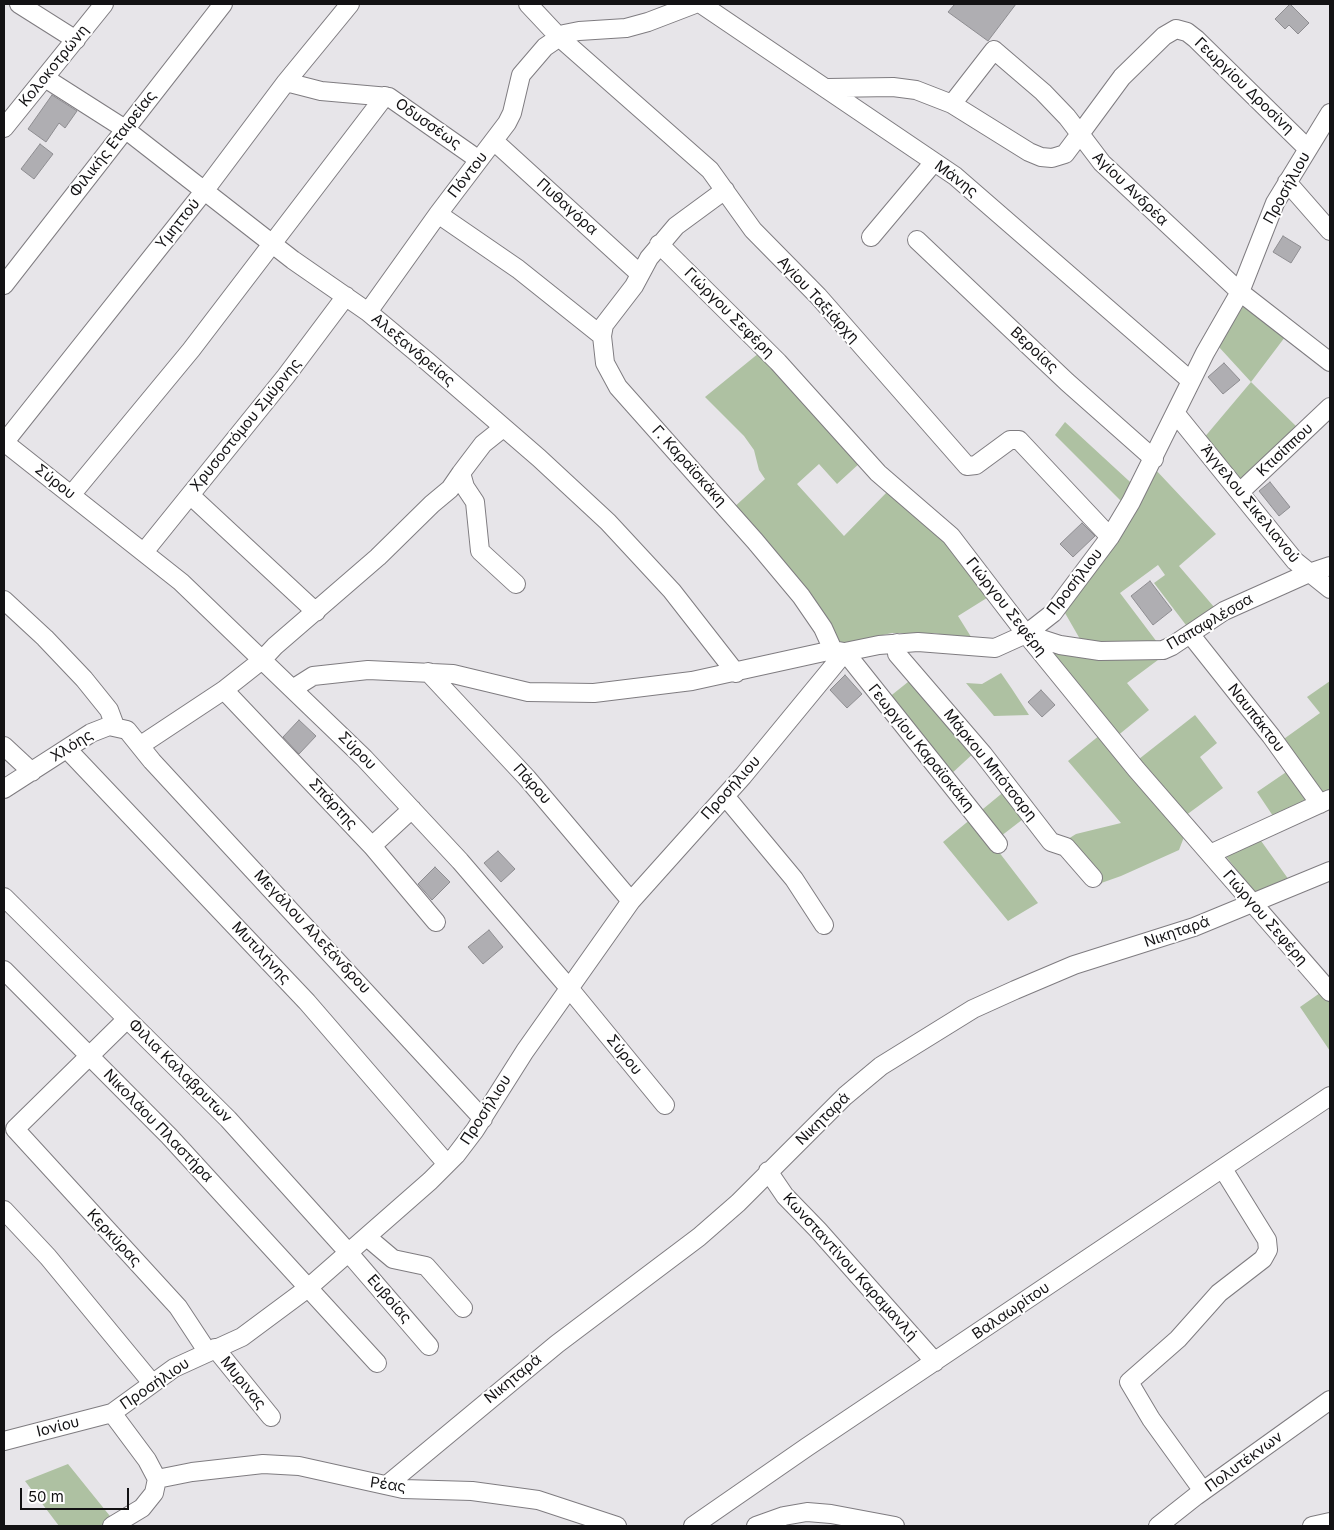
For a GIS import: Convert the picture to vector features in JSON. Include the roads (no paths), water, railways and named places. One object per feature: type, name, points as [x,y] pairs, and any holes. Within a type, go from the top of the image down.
[{"type":"street","points":[[19,4],[76,40]]},
{"type":"street","name":"Κολοκοτρώνη","points":[[6,122],[45,78],[104,4]]},
{"type":"street","name":"Φιλικής Εταιρείας","points":[[4,285],[223,4]]},
{"type":"street","name":"Υμηττού","points":[[4,442],[205,190],[286,82],[350,4]]},
{"type":"street","name":"Αγίου Ταξιάρχη","points":[[528,4],[559,37],[700,160],[725,190],[735,208],[753,230],[818,296],[967,466],[976,465],[1010,440],[1019,440],[1110,537]]},
{"type":"street","points":[[559,37],[579,31],[626,28],[648,22],[695,4]]},
{"type":"street","name":"Μάνης","points":[[700,4],[828,88],[978,194],[1191,381]]},
{"type":"street","name":"Γεωργίου Δροσίνη","points":[[1080,134],[1122,77],[1164,36],[1176,29],[1187,32],[1201,43],[1308,149]]},
{"type":"street","name":"Πόντου","points":[[368,312],[512,114],[518,83],[524,70],[540,51],[559,37]]},
{"type":"street","name":"Αγίου Ανδρέα","points":[[952,104],[994,50],[1043,92],[1067,117],[1102,163],[1240,292],[1330,362]]},
{"type":"street","name":"Αλεξανδρείας","points":[[45,78],[125,129],[271,243],[368,312],[428,362],[539,458],[608,522],[672,591],[736,673]]},
{"type":"street","name":"Οδυσσέως","points":[[286,82],[321,91],[385,96],[408,108],[479,160]]},
{"type":"street","points":[[828,88],[893,86],[916,90],[952,104],[1029,152],[1041,157],[1052,158],[1065,154],[1080,134]]},
{"type":"street","points":[[72,494],[191,350],[385,96]]},
{"type":"street","name":"Προσήλιου","points":[[157,1479],[146,1460],[112,1413],[174,1368],[242,1337],[308,1288],[447,1164],[483,1118],[520,1057],[631,901],[725,796],[839,651],[879,644],[930,642],[995,648],[1026,634],[1062,603],[1110,537],[1154,459],[1191,381],[1240,292],[1264,228],[1287,182],[1330,113]]},
{"type":"street","name":"Πυθαγόρα","points":[[494,141],[640,274]]},
{"type":"street","points":[[871,237],[934,162]]},
{"type":"street","points":[[1287,182],[1330,230]]},
{"type":"street","name":"Γ. Καραϊσκάκη","points":[[725,190],[686,217],[659,244],[634,286],[609,316],[602,336],[605,363],[611,377],[755,541],[800,596],[839,651]]},
{"type":"street","points":[[438,214],[518,269],[602,336]]},
{"type":"street","name":"Βεροίας","points":[[917,240],[1067,382],[1154,459]]},
{"type":"street","name":"Γιώργου Σεφέρη","points":[[659,244],[778,362],[878,473],[951,536],[1026,634],[1136,769],[1330,992]]},
{"type":"street","name":"Χρυσοστόμου Σμύρνης","points":[[144,552],[286,376],[346,296]]},
{"type":"street","name":"Κτισίππου","points":[[1240,492],[1330,407]]},
{"type":"street","name":"Άγγελου Σικελιανού","points":[[1176,414],[1295,561],[1330,589]]},
{"type":"street","points":[[4,600],[45,638],[84,679],[109,710],[115,726],[127,730],[141,745],[224,690],[262,660],[275,646],[316,612],[450,489],[483,444],[503,428]]},
{"type":"street","name":"Σύρου","points":[[4,442],[72,494],[188,589],[294,688],[364,758],[412,809],[569,988],[665,1106]]},
{"type":"street","points":[[461,473],[466,487],[475,502],[480,551],[516,584]]},
{"type":"street","points":[[190,496],[316,612]]},
{"type":"street","name":"Παπαφλέσσα","points":[[1026,634],[1060,645],[1110,652],[1162,650],[1224,611],[1309,573],[1330,566]]},
{"type":"street","name":"Ναυπάκτου","points":[[1190,634],[1325,801]]},
{"type":"street","name":"Μάρκου Μπότσαρη","points":[[897,644],[898,654],[983,754],[1051,842],[1066,847],[1093,878]]},
{"type":"street","points":[[294,688],[313,676],[336,672],[428,672],[459,675],[528,692],[617,691],[736,673],[839,651]]},
{"type":"street","name":"Γεωργίου Καραϊσκάκη","points":[[839,651],[998,844]]},
{"type":"street","name":"Πάρου","points":[[428,672],[527,778],[631,901]]},
{"type":"street","name":"Σπάρτης","points":[[224,690],[372,846],[436,922]]},
{"type":"street","name":"Χλόης","points":[[4,789],[91,733],[115,726]]},
{"type":"street","name":"Μεγάλου Αλεξάνδρου","points":[[141,745],[152,761],[483,1118]]},
{"type":"street","points":[[4,746],[32,772]]},
{"type":"street","name":"Μυτιλήνης","points":[[67,749],[307,1002],[447,1164]]},
{"type":"street","points":[[725,796],[794,878],[824,925]]},
{"type":"street","points":[[1210,854],[1325,801]]},
{"type":"street","points":[[372,846],[412,809]]},
{"type":"street","name":"Νικηταρά","points":[[387,1485],[557,1344],[699,1237],[738,1203],[845,1096],[881,1066],[973,1010],[1074,966],[1194,927],[1330,871]]},
{"type":"street","name":"Φιλια Καλαβρυτων","points":[[4,897],[228,1119],[348,1252]]},
{"type":"street","name":"Νικολάου Πλαστήρα","points":[[4,970],[169,1136],[377,1363]]},
{"type":"street","points":[[90,1055],[127,1019]]},
{"type":"street","name":"Κερκύρας","points":[[90,1055],[14,1129],[178,1307],[211,1350]]},
{"type":"street","name":"Βαλαωρίτου","points":[[693,1526],[1330,1096]]},
{"type":"street","points":[[1203,1491],[1151,1419],[1128,1382],[1178,1339],[1219,1293],[1263,1259],[1268,1250],[1267,1240],[1223,1169]]},
{"type":"street","name":"Κωνσταντίνου Καραμανλή","points":[[768,1172],[785,1196],[801,1211],[935,1362]]},
{"type":"street","points":[[4,1210],[48,1257],[152,1383]]},
{"type":"street","points":[[367,1237],[393,1259],[426,1266],[464,1308]]},
{"type":"street","name":"Ευβοίας","points":[[348,1252],[429,1346]]},
{"type":"street","name":"Μυρινας","points":[[211,1350],[271,1417]]},
{"type":"street","name":"Πολυτέκνων","points":[[1158,1526],[1203,1491],[1330,1400]]},
{"type":"street","name":"Ιονίου","points":[[4,1441],[112,1413]]},
{"type":"street","name":"Ρέας","points":[[157,1479],[192,1472],[264,1464],[299,1466],[403,1489],[437,1489],[519,1496],[556,1505],[617,1526]]},
{"type":"street","points":[[112,1526],[142,1508],[154,1493],[157,1479]]},
{"type":"street","points":[[756,1526],[784,1516],[807,1512],[831,1514],[895,1526]]},
{"type":"street","points":[[1312,1526],[1330,1522]]}]
